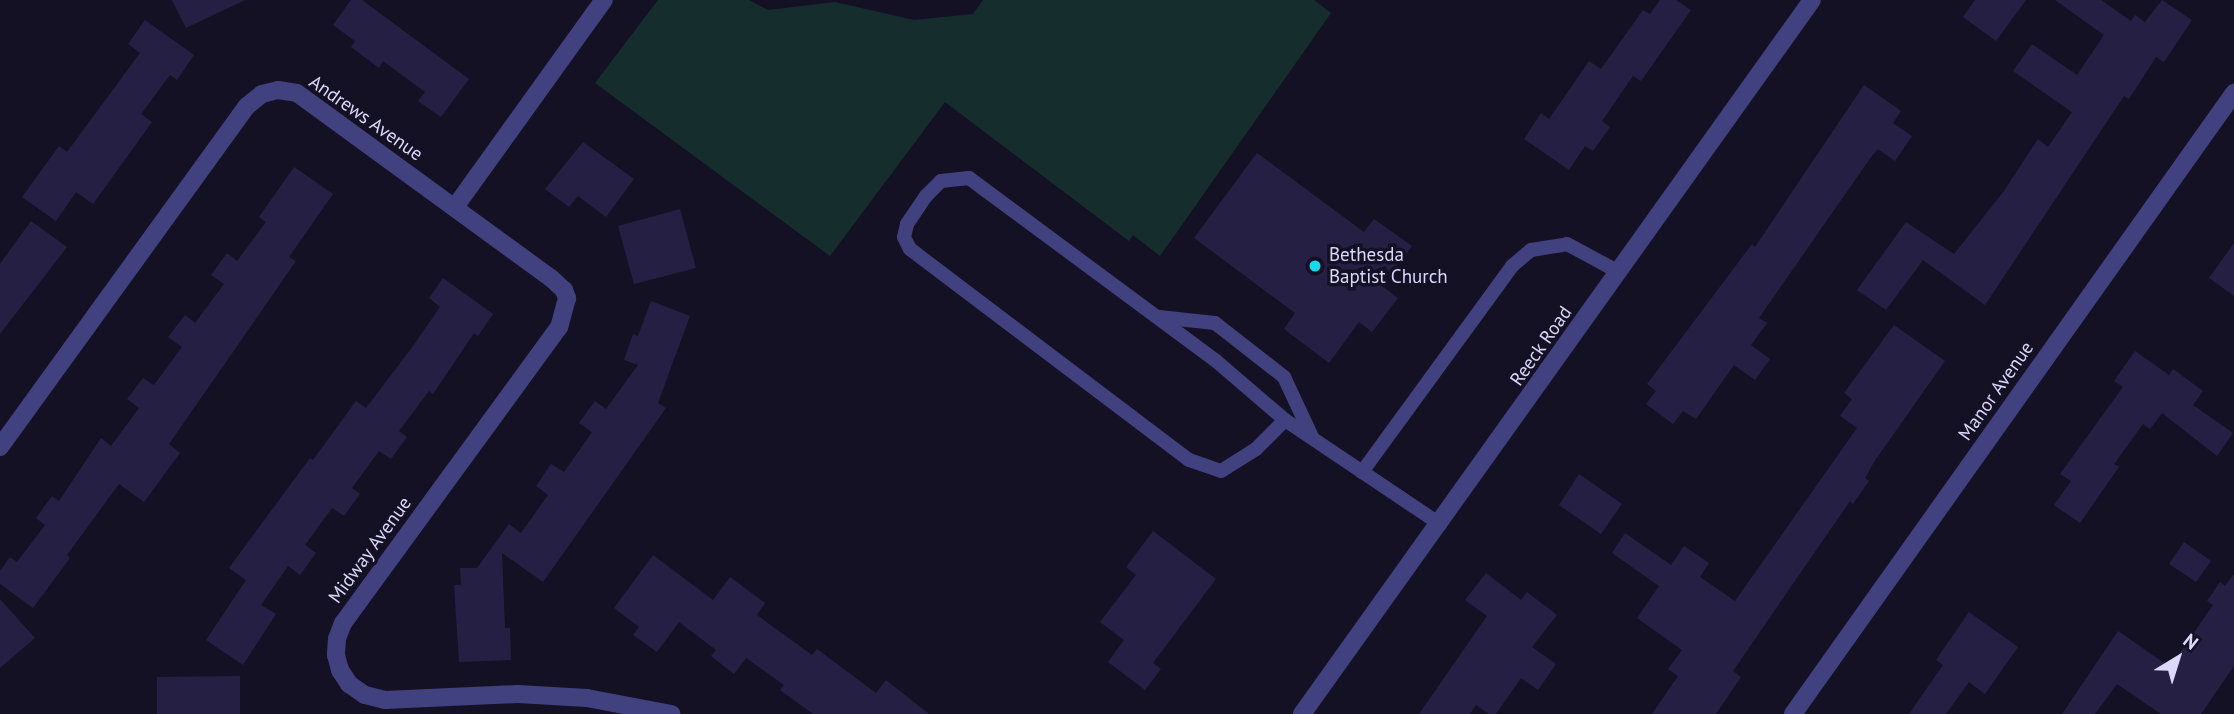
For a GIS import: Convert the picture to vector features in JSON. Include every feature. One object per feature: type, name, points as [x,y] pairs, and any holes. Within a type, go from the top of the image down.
[{"type":"street","points":[[455,207],[604,0]]},
{"type":"street","name":"Reeck Road","points":[[1302,714],[1812,0]]},
{"type":"street","name":"Andrews Avenue","points":[[0,447],[247,106],[262,94],[278,90],[297,93],[455,207]]},
{"type":"street","name":"Manor Avenue","points":[[1793,714],[2234,93]]},
{"type":"street","name":"Midway Avenue","points":[[455,207],[564,290],[566,309],[558,327],[343,623],[337,639],[336,655],[340,670],[349,684],[365,695],[385,700],[532,695],[587,698],[671,714]]},
{"type":"lane","points":[[1285,420],[1256,449],[1221,471],[1189,460],[910,249],[904,237],[907,224],[926,196],[941,181],[970,178],[1215,360],[1285,420],[1440,524]]},
{"type":"lane","points":[[1362,472],[1511,266],[1531,250],[1567,244],[1619,272]]},
{"type":"lane","points":[[1157,317],[1215,323],[1284,376],[1313,438]]},
{"type":"green space","points":[[658,0],[749,0],[768,10],[835,2],[914,20],[973,14],[983,0],[1314,0],[1331,13],[1160,256],[1133,235],[1129,241],[945,102],[830,256],[595,83]]},
{"type":"building","points":[[172,0],[245,0],[186,28]]},
{"type":"building","points":[[351,0],[362,0],[469,79],[441,117],[418,101],[425,92],[383,61],[379,68],[351,47],[355,41],[333,25]]},
{"type":"building","points":[[1660,0],[1676,0],[1691,10],[1641,81],[1633,76],[1602,121],[1610,127],[1593,151],[1585,146],[1569,170],[1524,139],[1541,113],[1549,119],[1589,61],[1601,69],[1643,10],[1650,14]]},
{"type":"building","points":[[1975,0],[2026,0],[1996,41],[1963,17]]},
{"type":"building","points":[[2055,0],[2101,0],[2131,21],[2135,15],[2145,22],[2162,0],[2192,20],[2164,62],[2156,57],[2129,99],[2124,96],[1985,305],[1923,260],[1886,310],[1857,290],[1906,222],[1954,254],[2004,191],[2038,139],[2048,147],[2072,112],[2013,71],[2032,44],[2077,75],[2104,35]]},
{"type":"building","points":[[145,20],[194,55],[177,80],[170,75],[141,114],[152,122],[93,204],[76,192],[56,221],[22,197],[59,146],[67,152],[140,53],[128,44]]},
{"type":"building","points":[[1864,85],[1901,111],[1893,123],[1912,136],[1895,161],[1878,149],[1871,157],[1759,318],[1767,323],[1751,345],[1770,359],[1755,380],[1734,365],[1696,419],[1683,411],[1673,424],[1646,404],[1656,391],[1647,384],[1752,244],[1755,247]]},
{"type":"building","points":[[583,142],[634,179],[606,217],[578,196],[569,207],[545,189]]},
{"type":"building","name":"Bethesda Baptist Church","points":[[1257,153],[1364,232],[1374,219],[1412,246],[1382,286],[1398,298],[1372,332],[1359,322],[1329,363],[1284,329],[1295,313],[1194,238]]},
{"type":"building","points":[[294,167],[333,194],[289,257],[296,261],[169,444],[180,453],[144,502],[119,484],[67,555],[70,558],[33,608],[0,584],[0,571],[10,557],[17,562],[45,525],[36,518],[52,496],[59,501],[101,438],[111,446],[139,408],[127,399],[143,378],[154,385],[182,347],[168,337],[185,315],[195,323],[224,284],[211,275],[227,253],[237,261],[266,222],[259,217]]},
{"type":"building","points":[[680,209],[696,268],[634,284],[618,226]]},
{"type":"building","points":[[31,221],[67,247],[0,334],[0,264]]},
{"type":"building","points":[[2234,243],[2234,296],[2209,278]]},
{"type":"building","points":[[443,278],[493,314],[478,336],[474,333],[433,394],[429,391],[399,431],[407,437],[391,459],[379,451],[352,488],[360,494],[344,516],[332,508],[305,545],[316,553],[300,575],[288,566],[261,605],[276,614],[243,665],[206,640],[246,580],[229,568],[310,458],[313,460],[356,401],[366,408],[413,346],[440,307],[429,298]]},
{"type":"building","points":[[651,301],[690,316],[658,403],[666,408],[543,582],[502,553],[505,628],[510,628],[511,660],[459,662],[454,585],[461,585],[460,568],[477,568],[509,524],[521,533],[548,495],[536,486],[551,464],[564,472],[592,432],[579,423],[595,401],[606,409],[638,365],[624,360],[633,334],[638,336]]},
{"type":"building","points":[[1894,325],[1945,361],[1874,462],[1865,478],[1869,481],[1853,504],[1850,501],[1733,671],[1741,677],[1716,714],[1652,714],[1678,676],[1668,669],[1682,650],[1637,618],[1659,586],[1612,553],[1625,533],[1671,565],[1684,546],[1709,563],[1700,577],[1735,601],[1857,428],[1840,416],[1852,399],[1844,393]]},
{"type":"building","points":[[2135,351],[2169,375],[2173,369],[2203,391],[2193,405],[2233,433],[2217,456],[2162,413],[2150,429],[2143,424],[2114,464],[2119,467],[2080,523],[2054,505],[2071,481],[2060,474],[2123,387],[2114,381]]},
{"type":"building","points":[[1579,474],[1622,504],[1601,534],[1559,505]]},
{"type":"building","points":[[1153,531],[1216,579],[1153,663],[1161,669],[1145,690],[1108,662],[1124,640],[1100,622],[1136,575],[1126,567]]},
{"type":"building","points":[[2184,542],[2211,561],[2196,582],[2169,564]]},
{"type":"building","points":[[653,555],[713,600],[730,577],[765,603],[757,615],[812,655],[817,649],[876,693],[886,680],[929,714],[813,714],[780,690],[784,685],[746,658],[734,674],[711,656],[716,650],[679,622],[657,652],[633,635],[639,627],[614,608]]},
{"type":"building","points":[[1486,573],[1521,600],[1527,592],[1557,615],[1532,647],[1556,664],[1538,690],[1521,678],[1496,714],[1489,714],[1476,705],[1470,714],[1419,714],[1487,616],[1465,600]]},
{"type":"building","points":[[2234,574],[2234,666],[2201,714],[2161,714],[2117,684],[2095,714],[2062,714],[2118,631],[2170,667],[2213,605],[2207,601],[2220,582],[2225,586]]},
{"type":"building","points":[[0,599],[35,638],[0,668]]},
{"type":"building","points":[[1969,612],[2018,647],[1985,694],[1969,682],[1946,714],[1909,714],[1943,665],[1936,660]]},
{"type":"building","points":[[240,676],[240,714],[157,714],[157,677]]},
{"type":"place","name":"Bethesda Baptist Church","points":[[1315,266]]}]
